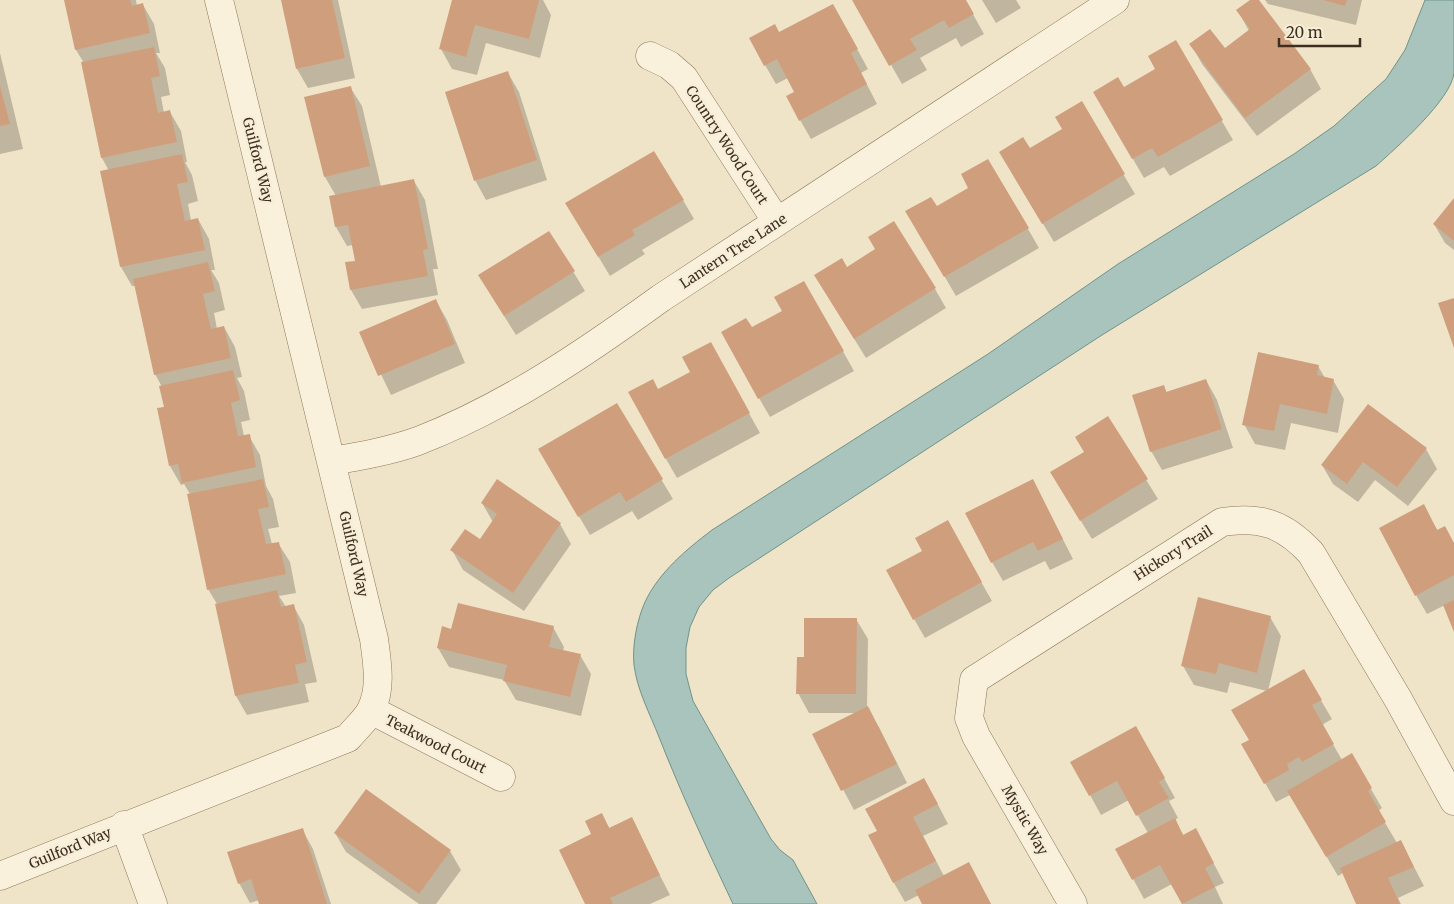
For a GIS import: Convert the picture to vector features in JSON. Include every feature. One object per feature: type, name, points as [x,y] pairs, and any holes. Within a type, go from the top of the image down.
[{"type":"street","name":"Guilford Way","points":[[0,876],[124,825],[348,738],[371,710],[377,692],[378,673],[374,639],[219,0]]},
{"type":"street","name":"Lantern Tree Lane","points":[[332,461],[370,455],[416,441],[456,424],[528,388],[596,345],[661,298],[776,222],[1116,0]]},
{"type":"street","name":"Country Wood Court","points":[[650,56],[669,65],[684,78],[776,222]]},
{"type":"street","name":"Hickory Trail","points":[[976,736],[969,718],[974,680],[1222,522],[1242,519],[1262,521],[1280,527],[1297,539],[1311,553],[1398,699],[1444,763],[1454,801]]},
{"type":"street","name":"Teakwood Court","points":[[371,710],[501,777]]},
{"type":"street","name":"Mystic Way","points":[[976,736],[1073,904]]},
{"type":"street","points":[[124,825],[153,904]]},
{"type":"water","points":[[1425,0],[1454,0],[1454,73],[1451,84],[1433,110],[1409,136],[1376,166],[1102,335],[729,578],[713,590],[699,607],[690,627],[686,648],[686,674],[693,701],[771,839],[780,850],[793,860],[817,904],[733,904],[676,779],[638,684],[634,665],[634,641],[637,625],[645,602],[658,581],[684,553],[712,530],[988,354],[1118,264],[1294,154],[1334,126],[1386,79],[1405,50]]},
{"type":"building","points":[[64,0],[130,0],[132,6],[143,3],[150,33],[75,50]]},
{"type":"building","points":[[281,0],[332,0],[345,58],[296,69]]},
{"type":"building","points":[[452,0],[539,0],[529,39],[475,25],[466,57],[439,49]]},
{"type":"building","points":[[852,0],[966,0],[974,14],[949,28],[944,20],[910,39],[917,50],[889,66]]},
{"type":"building","points":[[1250,0],[1259,0],[1311,69],[1245,118],[1189,44],[1210,29],[1225,48],[1250,29],[1236,10]]},
{"type":"building","points":[[1323,0],[1347,0],[1345,6]]},
{"type":"building","points":[[833,4],[858,49],[851,53],[867,84],[799,121],[786,96],[794,92],[777,59],[764,66],[749,38],[775,24],[779,32]]},
{"type":"building","points":[[1176,40],[1223,120],[1158,157],[1152,148],[1132,159],[1093,92],[1118,77],[1124,87],[1155,69],[1148,56]]},
{"type":"building","points":[[154,47],[160,76],[151,78],[158,113],[170,110],[177,142],[101,158],[81,62]]},
{"type":"building","points":[[508,71],[537,160],[474,181],[445,92]]},
{"type":"building","points":[[0,86],[10,124],[0,126]]},
{"type":"building","points":[[351,86],[370,166],[324,177],[304,97]]},
{"type":"building","points":[[1082,101],[1125,174],[1042,224],[999,152],[1023,137],[1030,148],[1062,129],[1055,117]]},
{"type":"building","points":[[654,151],[684,200],[632,230],[635,235],[598,257],[565,203]]},
{"type":"building","points":[[182,154],[188,182],[177,184],[185,221],[198,218],[205,250],[120,267],[100,171]]},
{"type":"building","points":[[988,159],[1029,228],[944,277],[905,211],[931,197],[937,206],[968,188],[961,174]]},
{"type":"building","points":[[414,179],[428,249],[423,250],[428,276],[350,290],[345,262],[355,261],[348,225],[335,227],[329,196]]},
{"type":"building","points":[[1454,198],[1454,241],[1433,224]]},
{"type":"building","points":[[894,221],[936,288],[854,339],[814,275],[842,258],[847,267],[875,249],[868,237]]},
{"type":"building","points":[[549,231],[575,271],[504,316],[478,275]]},
{"type":"building","points":[[208,262],[215,291],[203,294],[211,329],[224,326],[231,358],[154,375],[133,279]]},
{"type":"building","points":[[804,281],[844,351],[758,399],[721,332],[746,318],[752,327],[782,311],[774,297]]},
{"type":"building","points":[[1454,298],[1454,348],[1438,303]]},
{"type":"building","points":[[436,299],[455,344],[378,376],[359,332]]},
{"type":"building","points":[[711,342],[750,413],[665,459],[628,392],[653,379],[658,389],[690,372],[682,357]]},
{"type":"building","points":[[1258,352],[1319,365],[1317,375],[1334,379],[1327,414],[1280,404],[1274,431],[1242,425]]},
{"type":"building","points":[[233,370],[240,400],[231,403],[238,436],[250,434],[256,467],[182,483],[178,464],[169,466],[157,408],[164,407],[159,386]]},
{"type":"building","points":[[1206,379],[1222,429],[1150,452],[1132,395],[1164,385],[1166,392]]},
{"type":"building","points":[[617,403],[663,479],[626,502],[620,492],[578,517],[538,449]]},
{"type":"building","points":[[1368,404],[1427,448],[1397,487],[1363,462],[1347,484],[1321,465]]},
{"type":"building","points":[[1108,416],[1148,479],[1080,521],[1050,472],[1084,452],[1075,437]]},
{"type":"building","points":[[263,479],[269,507],[258,509],[266,544],[279,542],[286,574],[207,590],[187,494]]},
{"type":"building","points":[[497,479],[561,523],[513,593],[450,550],[465,529],[480,539],[497,514],[481,503]]},
{"type":"building","points":[[1033,479],[1063,539],[1038,551],[1033,542],[991,563],[965,513]]},
{"type":"building","points":[[1424,504],[1437,530],[1445,526],[1454,543],[1454,575],[1415,596],[1379,528]]},
{"type":"building","points":[[948,520],[982,582],[913,620],[886,570],[922,551],[915,538]]},
{"type":"building","points":[[277,590],[281,607],[294,604],[307,662],[295,665],[299,683],[235,696],[215,604]]},
{"type":"building","points":[[1198,597],[1271,616],[1257,673],[1219,663],[1216,674],[1181,666]]},
{"type":"building","points":[[1454,600],[1454,632],[1443,605]]},
{"type":"building","points":[[458,603],[554,626],[549,647],[581,654],[570,697],[503,681],[507,665],[437,648],[442,626],[451,629]]},
{"type":"building","points":[[804,618],[857,618],[856,694],[796,694],[797,657],[804,657]]},
{"type":"building","points":[[1304,669],[1322,700],[1312,705],[1334,744],[1302,762],[1299,757],[1287,764],[1289,770],[1264,784],[1241,744],[1249,740],[1231,710]]},
{"type":"building","points":[[868,706],[897,764],[841,791],[812,734]]},
{"type":"building","points":[[1136,726],[1165,778],[1159,782],[1169,798],[1136,816],[1117,781],[1089,796],[1070,762]]},
{"type":"building","points":[[1352,753],[1372,788],[1368,791],[1386,822],[1326,857],[1287,791]]},
{"type":"building","points":[[924,778],[938,804],[913,817],[936,861],[893,883],[868,835],[877,831],[865,809]]},
{"type":"building","points":[[366,789],[451,850],[419,894],[334,833]]},
{"type":"building","points":[[602,813],[609,828],[632,817],[660,875],[610,898],[613,904],[585,904],[559,850],[591,834],[585,821]]},
{"type":"building","points":[[1175,818],[1183,835],[1196,828],[1214,863],[1205,868],[1215,887],[1182,904],[1160,865],[1132,880],[1115,849]]},
{"type":"building","points":[[303,828],[327,904],[259,904],[251,879],[238,884],[227,852]]},
{"type":"building","points":[[1401,840],[1414,867],[1388,878],[1400,904],[1356,904],[1340,868]]},
{"type":"building","points":[[969,862],[991,904],[922,904],[915,890]]}]
